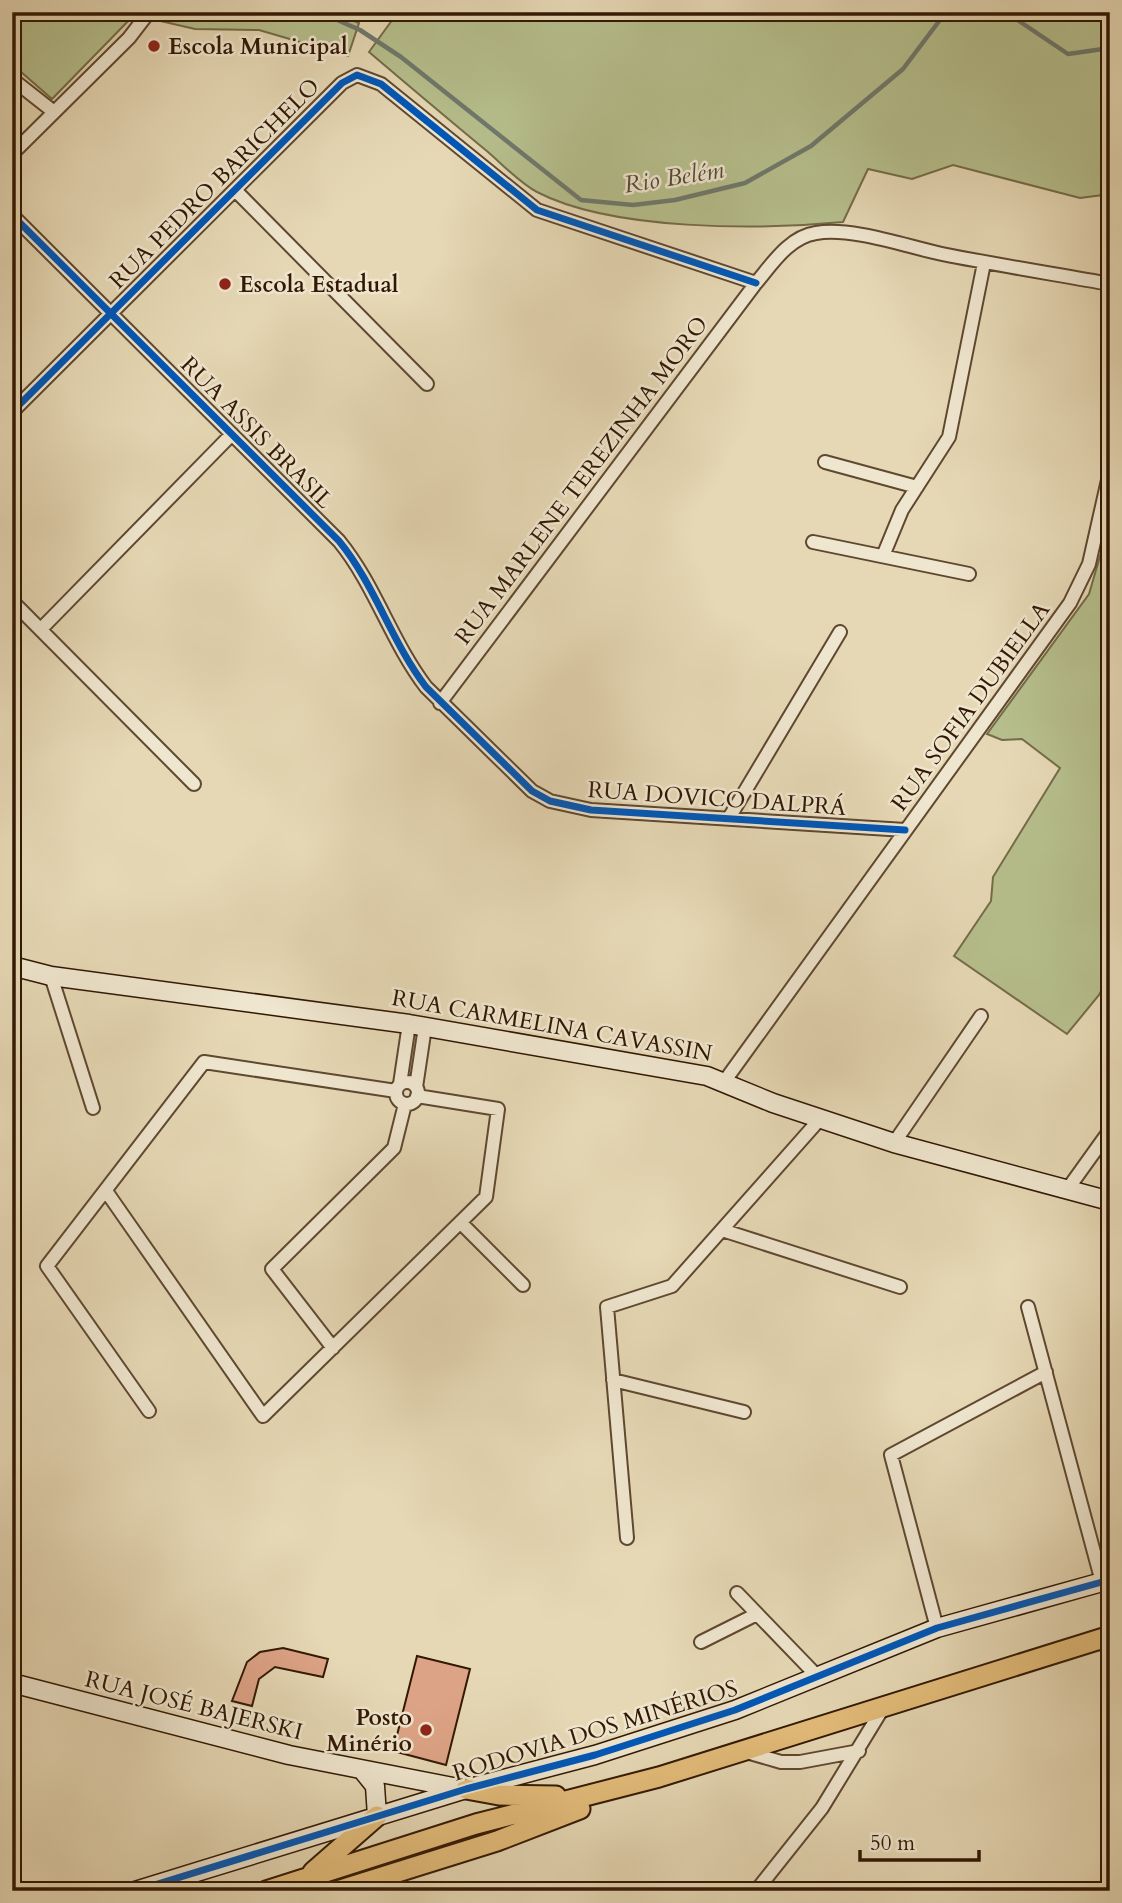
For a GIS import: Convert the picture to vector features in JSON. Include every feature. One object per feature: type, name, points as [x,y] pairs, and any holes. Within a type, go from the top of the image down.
[{"type":"main road","name":"RUA CARMELINA CAVASSIN","points":[[12,966],[51,976],[417,1026],[724,1082],[820,1119],[894,1143],[1110,1201]]},
{"type":"main road","name":"RODOVIA DOS MINÉRIOS","points":[[135,1891],[466,1789],[607,1752],[735,1710],[937,1628],[1106,1587]]},
{"type":"main road","points":[[266,1891],[476,1825],[659,1777],[1108,1636]]},
{"type":"main road","name":"RUA JOSÉ BAJERSKI","points":[[12,1683],[363,1772],[466,1789]]},
{"type":"main road","points":[[304,1879],[377,1816],[375,1786],[363,1772]]},
{"type":"main road","points":[[337,1891],[468,1850],[659,1777]]},
{"type":"main road","points":[[468,1850],[476,1825],[466,1789],[521,1797],[599,1793]]},
{"type":"main road","points":[[358,1891],[387,1876]]},
{"type":"street","points":[[12,154],[129,38],[149,12]]},
{"type":"street","name":"RUA PEDRO BARICHELO","points":[[12,412],[342,83],[357,75],[381,84],[537,210],[756,283]]},
{"type":"street","points":[[12,79],[54,112]]},
{"type":"street","points":[[235,190],[427,383]]},
{"type":"street","name":"RUA ASSIS BRASIL","points":[[12,215],[354,559],[414,671],[440,703]]},
{"type":"street","name":"RUA MARLENE TEREZINHA MORO","points":[[440,703],[756,283],[781,252],[797,239],[814,233],[849,234],[984,263],[1110,284]]},
{"type":"street","points":[[883,556],[902,510],[949,437],[984,263]]},
{"type":"street","points":[[41,629],[232,434]]},
{"type":"street","points":[[825,462],[917,487]]},
{"type":"street","name":"RUA SOFIA DUBIELLA","points":[[724,1082],[1082,583],[1090,564],[1110,471]]},
{"type":"street","points":[[813,542],[969,573]]},
{"type":"street","points":[[12,601],[194,784]]},
{"type":"street","points":[[729,818],[840,632]]},
{"type":"street","name":"RUA DOVICO DALPRÁ","points":[[440,703],[520,782],[550,801],[591,810],[905,830]]},
{"type":"street","points":[[51,976],[93,1108]]},
{"type":"street","points":[[894,1143],[981,1016]]},
{"type":"street","points":[[417,1026],[417,1092],[414,1101],[405,1104],[399,1101],[398,1088],[417,1026]]},
{"type":"street","points":[[106,1191],[263,1416],[461,1223],[488,1192],[498,1109],[417,1092],[410,1083],[398,1088],[204,1062],[47,1266],[149,1411]]},
{"type":"street","points":[[333,1349],[272,1269],[394,1148],[405,1104]]},
{"type":"street","points":[[627,1538],[607,1307],[672,1286],[820,1119]]},
{"type":"street","points":[[1067,1190],[1110,1130]]},
{"type":"street","points":[[461,1223],[523,1285]]},
{"type":"street","points":[[722,1230],[900,1287]]},
{"type":"street","points":[[1028,1307],[1106,1587]]},
{"type":"street","points":[[937,1628],[891,1455],[1045,1372]]},
{"type":"street","points":[[613,1380],[744,1412]]},
{"type":"street","points":[[737,1593],[818,1677]]},
{"type":"street","points":[[701,1642],[757,1614]]},
{"type":"street","points":[[1108,1636],[1110,1658]]},
{"type":"street","points":[[756,1891],[822,1808],[883,1708]]},
{"type":"street","points":[[743,1751],[781,1762],[800,1762],[859,1751]]},
{"type":"green space","points":[[48,12],[137,12],[52,99],[12,64],[12,22]]},
{"type":"green space","points":[[157,12],[334,12],[359,23],[348,56],[259,30],[195,29],[156,20]]},
{"type":"green space","points":[[398,12],[1110,12],[1110,194],[1080,198],[953,165],[912,179],[868,169],[843,222],[771,226],[687,225],[645,221],[568,205],[537,192],[518,179],[369,52]]},
{"type":"green space","points":[[1110,522],[1110,974],[1099,995],[1067,1034],[954,956],[991,901],[993,877],[1060,768],[1022,739],[1002,740],[987,734],[1089,594]]},
{"type":"building","points":[[283,1648],[328,1659],[323,1677],[275,1667],[259,1679],[252,1706],[232,1701],[247,1662],[260,1652]]},
{"type":"building","name":"Posto Minério","points":[[417,1656],[470,1669],[446,1765],[393,1751]]},
{"type":"waterway","name":"Rio Belém","points":[[12,13],[16,12]]},
{"type":"waterway","name":"Rio Belém","points":[[319,12],[360,30],[401,57],[581,200],[633,205],[675,200],[745,183],[811,146],[903,69],[946,12]]},
{"type":"waterway","points":[[1017,12],[1019,21],[1068,54],[1110,48]]},
{"type":"cycle path","points":[[12,412],[342,83],[357,75],[381,84],[537,210],[756,283]]},
{"type":"cycle path","points":[[12,215],[339,541],[363,576],[403,651],[426,687],[532,791],[550,801],[591,810],[905,830]]},
{"type":"cycle path","points":[[135,1891],[466,1789],[595,1755],[735,1710],[937,1628],[1102,1582]]},
{"type":"place","name":"Escola Municipal","points":[[154,46]]},
{"type":"place","name":"Escola Estadual","points":[[225,284]]},
{"type":"place","name":"Posto Minério","points":[[426,1730]]}]
